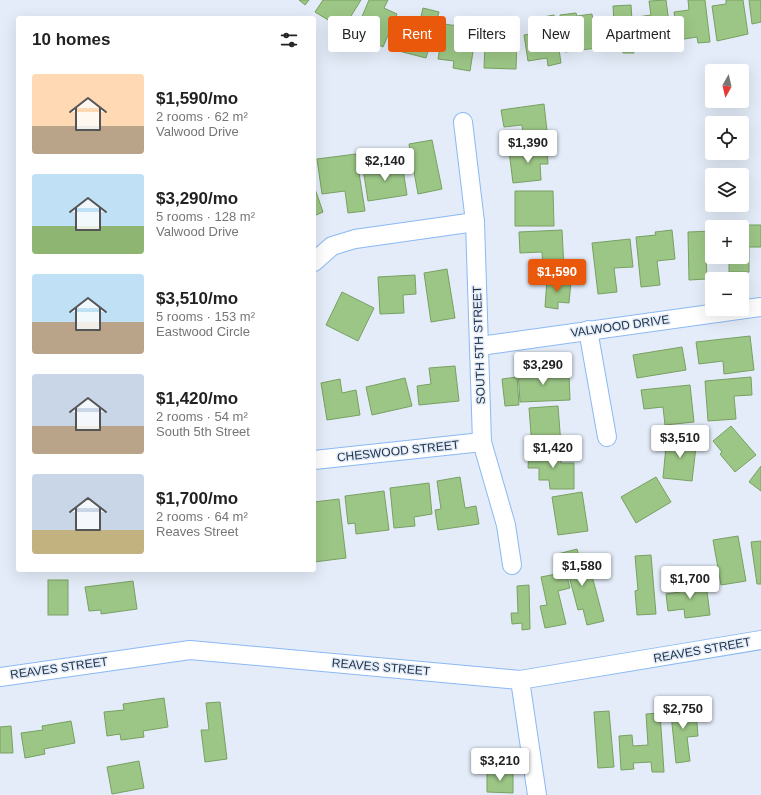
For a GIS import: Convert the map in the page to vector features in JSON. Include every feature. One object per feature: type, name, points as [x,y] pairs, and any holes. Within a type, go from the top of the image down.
[{"type":"street","name":"SOUTH 5TH STREET","points":[[463,122],[475,222],[482,442],[506,525],[512,565]]},
{"type":"street","points":[[316,260],[332,246],[354,239],[475,222]]},
{"type":"street","name":"VALWOOD DRIVE","points":[[480,346],[761,307]]},
{"type":"street","points":[[588,330],[607,437]]},
{"type":"street","name":"CHESWOOD STREET","points":[[316,460],[482,442]]},
{"type":"street","name":"REAVES STREET","points":[[0,677],[190,650],[520,680],[761,640]]},
{"type":"street","points":[[520,680],[537,795]]},
{"type":"building","points":[[299,0],[309,0],[305,5]]},
{"type":"building","points":[[323,0],[361,0],[351,16],[328,16],[328,20],[315,12]]},
{"type":"building","points":[[369,0],[388,0],[384,8],[397,14],[396,16],[388,16],[388,35],[383,47],[380,46],[380,16],[362,16]]},
{"type":"building","points":[[666,0],[668,16],[644,16],[651,15],[649,1]]},
{"type":"building","points":[[688,0],[705,0],[710,42],[698,43],[697,37],[684,39],[684,16],[675,16],[674,12],[689,10]]},
{"type":"building","points":[[726,0],[743,0],[748,34],[717,41],[712,6],[726,4]]},
{"type":"building","points":[[749,0],[761,0],[761,22],[752,24]]},
{"type":"building","points":[[631,5],[632,16],[614,16],[613,6]]},
{"type":"building","points":[[423,8],[439,12],[438,16],[421,16]]},
{"type":"building","points":[[576,13],[577,16],[560,16]]},
{"type":"building","points":[[592,14],[592,49],[584,50],[584,16],[577,16]]},
{"type":"building","points":[[446,24],[454,25],[454,52],[473,52],[470,71],[453,68],[454,61],[438,59],[439,52],[446,52]]},
{"type":"building","points":[[528,34],[528,52],[559,52],[561,63],[548,66],[547,58],[528,61],[524,35]]},
{"type":"building","points":[[403,52],[428,52],[426,58]]},
{"type":"building","points":[[485,52],[516,52],[516,69],[484,68]]},
{"type":"building","points":[[623,52],[634,53],[623,53]]},
{"type":"building","points":[[544,104],[548,140],[524,143],[522,125],[504,127],[501,110]]},
{"type":"building","points":[[432,140],[442,189],[418,194],[409,144]]},
{"type":"building","points":[[547,148],[548,164],[540,164],[541,180],[513,183],[509,151]]},
{"type":"building","points":[[356,154],[365,211],[348,213],[345,191],[322,194],[317,159]]},
{"type":"building","points":[[402,163],[407,195],[368,201],[363,168]]},
{"type":"building","points":[[515,191],[553,191],[554,226],[515,226]]},
{"type":"building","points":[[316,192],[323,212],[316,215]]},
{"type":"building","points":[[749,225],[761,225],[761,247],[749,247]]},
{"type":"building","points":[[562,230],[564,269],[543,271],[542,252],[520,253],[519,232]]},
{"type":"building","points":[[672,230],[675,259],[657,261],[660,285],[641,287],[636,237],[656,235],[655,232]]},
{"type":"building","points":[[705,231],[705,264],[706,264],[707,272],[705,272],[705,279],[689,280],[688,232]]},
{"type":"building","points":[[630,239],[633,267],[614,268],[617,292],[598,294],[592,243]]},
{"type":"building","points":[[729,264],[749,264],[749,272],[729,272]]},
{"type":"building","points":[[447,269],[455,318],[431,322],[424,273]]},
{"type":"building","points":[[415,275],[416,294],[403,295],[404,313],[380,314],[378,277]]},
{"type":"building","points":[[547,279],[571,281],[569,303],[558,302],[558,309],[545,307]]},
{"type":"building","points":[[342,292],[374,308],[358,341],[326,325]]},
{"type":"building","points":[[750,336],[754,370],[724,374],[723,361],[699,364],[696,342]]},
{"type":"building","points":[[682,347],[686,370],[637,378],[633,355]]},
{"type":"building","points":[[455,366],[459,401],[419,405],[417,386],[431,384],[429,368]]},
{"type":"building","points":[[556,368],[556,376],[569,375],[570,400],[520,402],[518,370]]},
{"type":"building","points":[[517,377],[519,405],[505,406],[502,379]]},
{"type":"building","points":[[751,377],[752,395],[734,396],[736,419],[708,421],[705,381]]},
{"type":"building","points":[[405,378],[412,406],[372,415],[366,387]]},
{"type":"building","points":[[340,379],[342,393],[356,390],[360,415],[327,420],[321,383]]},
{"type":"building","points":[[690,385],[694,422],[665,425],[663,407],[644,409],[641,390]]},
{"type":"building","points":[[558,406],[561,445],[532,447],[529,408]]},
{"type":"building","points":[[731,426],[756,455],[735,472],[720,454],[722,452],[713,441]]},
{"type":"building","points":[[672,436],[697,438],[692,481],[663,478],[666,446],[671,446]]},
{"type":"building","points":[[529,451],[561,451],[561,463],[574,463],[574,489],[550,489],[549,480],[539,480],[539,468],[528,468]]},
{"type":"building","points":[[761,466],[761,491],[749,482]]},
{"type":"building","points":[[460,477],[465,508],[476,506],[479,524],[438,530],[435,510],[441,509],[437,481]]},
{"type":"building","points":[[656,477],[671,502],[636,523],[621,497]]},
{"type":"building","points":[[429,483],[432,514],[414,517],[415,526],[394,528],[390,488]]},
{"type":"building","points":[[384,491],[389,530],[356,534],[355,523],[348,524],[345,496]]},
{"type":"building","points":[[582,492],[588,531],[558,535],[552,497]]},
{"type":"building","points":[[339,499],[346,558],[316,562],[316,502]]},
{"type":"building","points":[[738,536],[746,581],[721,585],[713,540]]},
{"type":"building","points":[[761,541],[761,584],[757,584],[751,542]]},
{"type":"building","points":[[577,549],[584,574],[591,572],[604,621],[587,625],[583,609],[578,610],[566,565],[561,566],[558,554]]},
{"type":"building","points":[[651,555],[656,614],[637,615],[635,591],[638,590],[635,556]]},
{"type":"building","points":[[566,572],[570,588],[558,591],[566,624],[545,628],[540,606],[547,605],[541,577]]},
{"type":"building","points":[[690,578],[691,586],[706,584],[710,615],[685,618],[684,609],[668,611],[666,594],[680,592],[678,580]]},
{"type":"building","points":[[48,580],[68,580],[68,615],[48,615]]},
{"type":"building","points":[[133,581],[137,609],[101,614],[101,610],[89,611],[85,587]]},
{"type":"building","points":[[529,585],[530,629],[522,630],[522,623],[512,624],[511,613],[518,613],[517,586]]},
{"type":"building","points":[[164,698],[168,727],[143,731],[144,737],[121,740],[120,734],[107,736],[104,712],[124,710],[123,704]]},
{"type":"building","points":[[220,702],[227,759],[205,762],[201,730],[209,730],[206,703]]},
{"type":"building","points":[[684,703],[685,712],[696,711],[698,736],[687,737],[690,761],[676,763],[670,704]]},
{"type":"building","points":[[609,711],[614,767],[598,768],[594,712]]},
{"type":"building","points":[[660,713],[664,772],[652,772],[651,762],[633,763],[634,769],[621,770],[619,736],[632,735],[633,746],[648,745],[646,714]]},
{"type":"building","points":[[71,721],[75,743],[44,749],[45,754],[25,758],[21,733],[43,730],[42,726]]},
{"type":"building","points":[[11,726],[13,753],[0,753],[0,727]]},
{"type":"building","points":[[139,761],[144,788],[112,794],[107,767]]},
{"type":"building","points":[[487,770],[513,771],[513,793],[487,792]]}]
